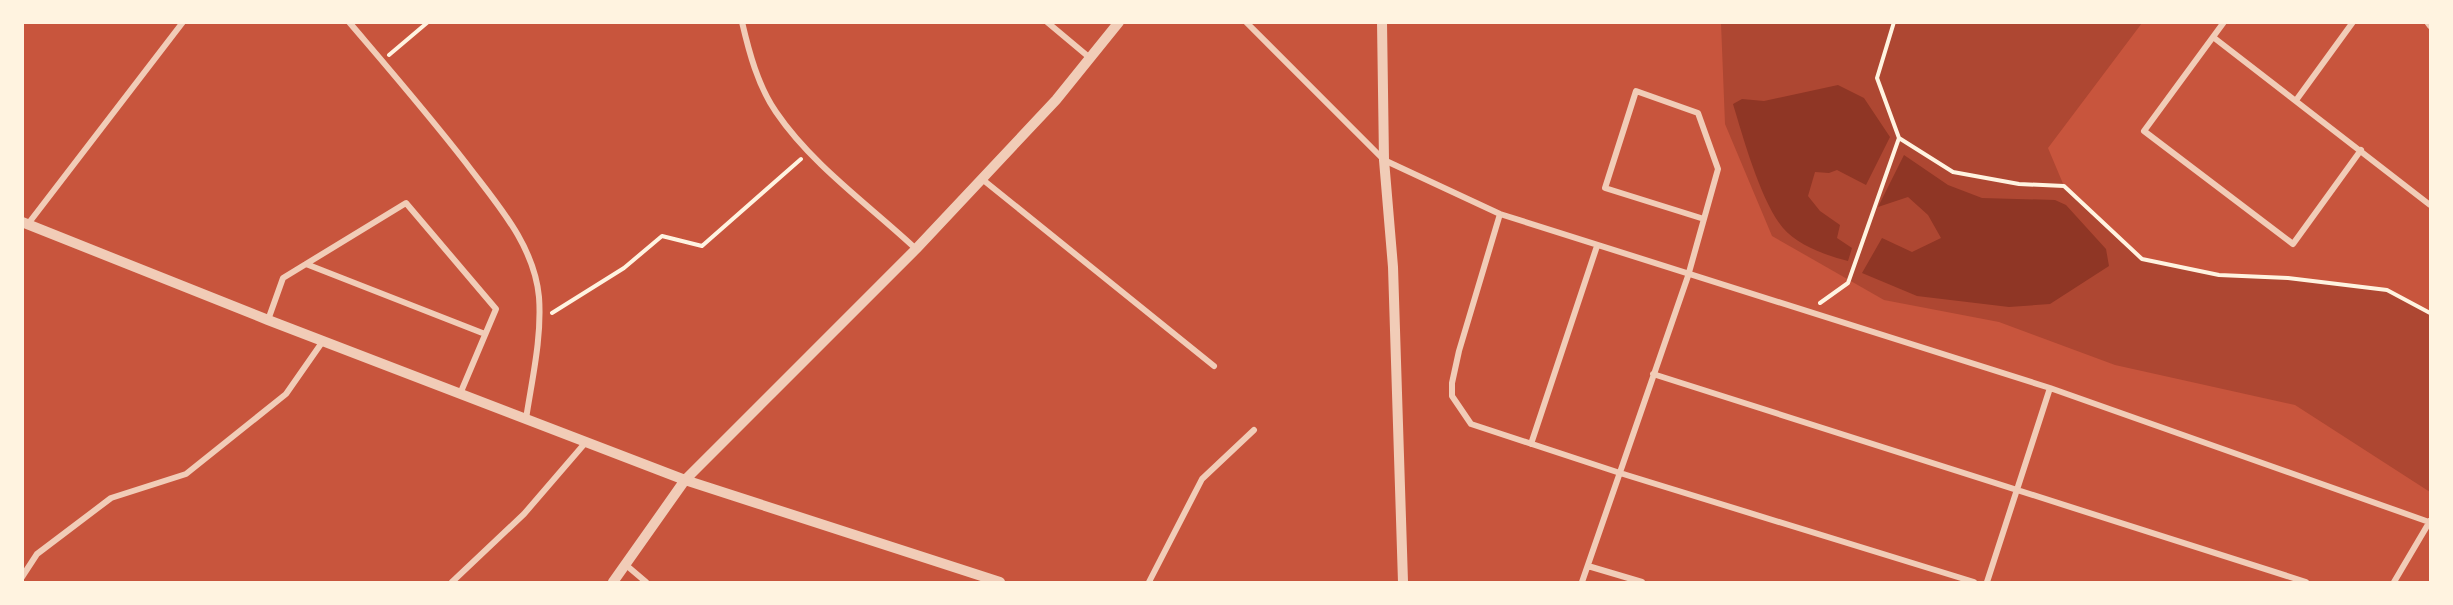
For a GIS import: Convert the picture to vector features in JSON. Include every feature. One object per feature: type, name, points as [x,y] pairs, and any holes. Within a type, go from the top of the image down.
[{"type":"street","points":[[183,22],[25,223],[268,320],[685,480],[1000,582]]},
{"type":"street","points":[[349,22],[427,112],[513,225],[530,262],[539,295],[539,339],[526,419]]},
{"type":"street","points":[[742,22],[752,61],[775,111],[809,152],[916,249]]},
{"type":"street","points":[[1047,22],[1090,58]]},
{"type":"street","points":[[613,582],[685,480],[916,249],[1056,100],[1119,22]]},
{"type":"street","points":[[1246,22],[1384,160],[1500,214],[1688,276],[2050,388],[2430,521],[2394,582]]},
{"type":"street","points":[[1382,22],[1384,160],[1393,267],[1403,582]]},
{"type":"street","points":[[2224,22],[2144,131],[2293,244],[2361,150]]},
{"type":"street","points":[[2297,99],[2353,22]]},
{"type":"street","points":[[2427,22],[2430,26]]},
{"type":"street","points":[[2213,37],[2297,99],[2430,205]]},
{"type":"street","points":[[1582,582],[1688,276],[1704,219],[1718,169],[1698,113],[1636,91],[1605,188],[1704,219]]},
{"type":"street","points":[[982,179],[1214,366]]},
{"type":"street","points":[[268,320],[283,278],[406,203],[496,309],[460,394]]},
{"type":"street","points":[[1500,214],[1459,351],[1452,396],[1471,424],[1620,473],[1974,582]]},
{"type":"street","points":[[1531,444],[1597,246]]},
{"type":"street","points":[[306,264],[485,334]]},
{"type":"street","points":[[22,577],[37,554],[111,498],[186,474],[286,394],[323,341]]},
{"type":"street","points":[[1653,374],[2306,582]]},
{"type":"street","points":[[1987,582],[2050,388]]},
{"type":"street","points":[[1149,582],[1202,478],[1254,430]]},
{"type":"street","points":[[452,582],[524,514],[586,442]]},
{"type":"street","points":[[626,565],[646,582]]},
{"type":"street","points":[[1588,566],[1642,582]]},
{"type":"path","points":[[382,61],[428,22]]},
{"type":"path","points":[[1894,22],[1876,78],[1899,138],[1953,172],[2019,184],[2064,186],[2142,259],[2219,275],[2288,278],[2386,290],[2430,313]]},
{"type":"path","points":[[1808,312],[1848,283],[1899,138]]},
{"type":"path","points":[[539,321],[624,268],[662,236],[702,246],[809,152]]},
{"type":"shaded area","points":[[1721,23],[2142,23],[2048,148],[2064,186],[2142,259],[2219,275],[2288,278],[2387,290],[2430,313],[2430,492],[2295,405],[2115,365],[1999,322],[1884,300],[1772,236],[1725,124]]},
{"type":"shaded area","points":[[1838,85],[1864,98],[1890,137],[1866,185],[1837,170],[1829,173],[1815,172],[1808,196],[1820,211],[1840,225],[1837,238],[1852,248],[1848,261],[1804,245],[1783,228],[1760,186],[1733,104],[1742,99],[1764,101]]},
{"type":"shaded area","points":[[1904,155],[1948,185],[1982,198],[2055,200],[2066,205],[2106,249],[2109,266],[2050,304],[2009,307],[1917,296],[1862,273],[1882,238],[1912,252],[1941,238],[1928,215],[1908,197],[1878,207]]}]
